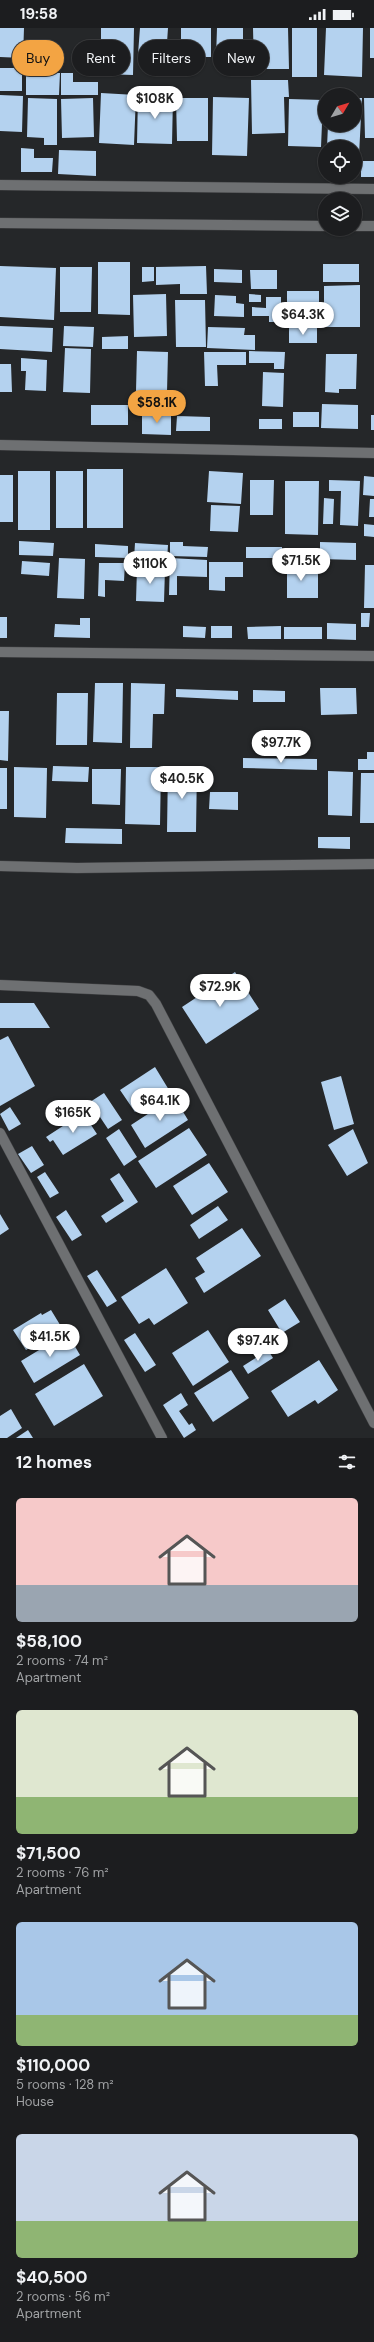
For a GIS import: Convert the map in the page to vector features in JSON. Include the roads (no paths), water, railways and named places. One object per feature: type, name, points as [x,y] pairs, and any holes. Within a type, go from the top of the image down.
[{"type":"street","points":[[0,185],[374,189]]},
{"type":"street","points":[[0,223],[318,226]]},
{"type":"street","points":[[362,226],[374,226]]},
{"type":"street","points":[[0,445],[374,453]]},
{"type":"street","points":[[0,652],[374,656]]},
{"type":"street","points":[[0,866],[77,868],[374,864]]},
{"type":"street","points":[[0,985],[138,991],[149,995],[159,1011],[374,1423]]},
{"type":"street","points":[[0,1133],[162,1438]]}]
